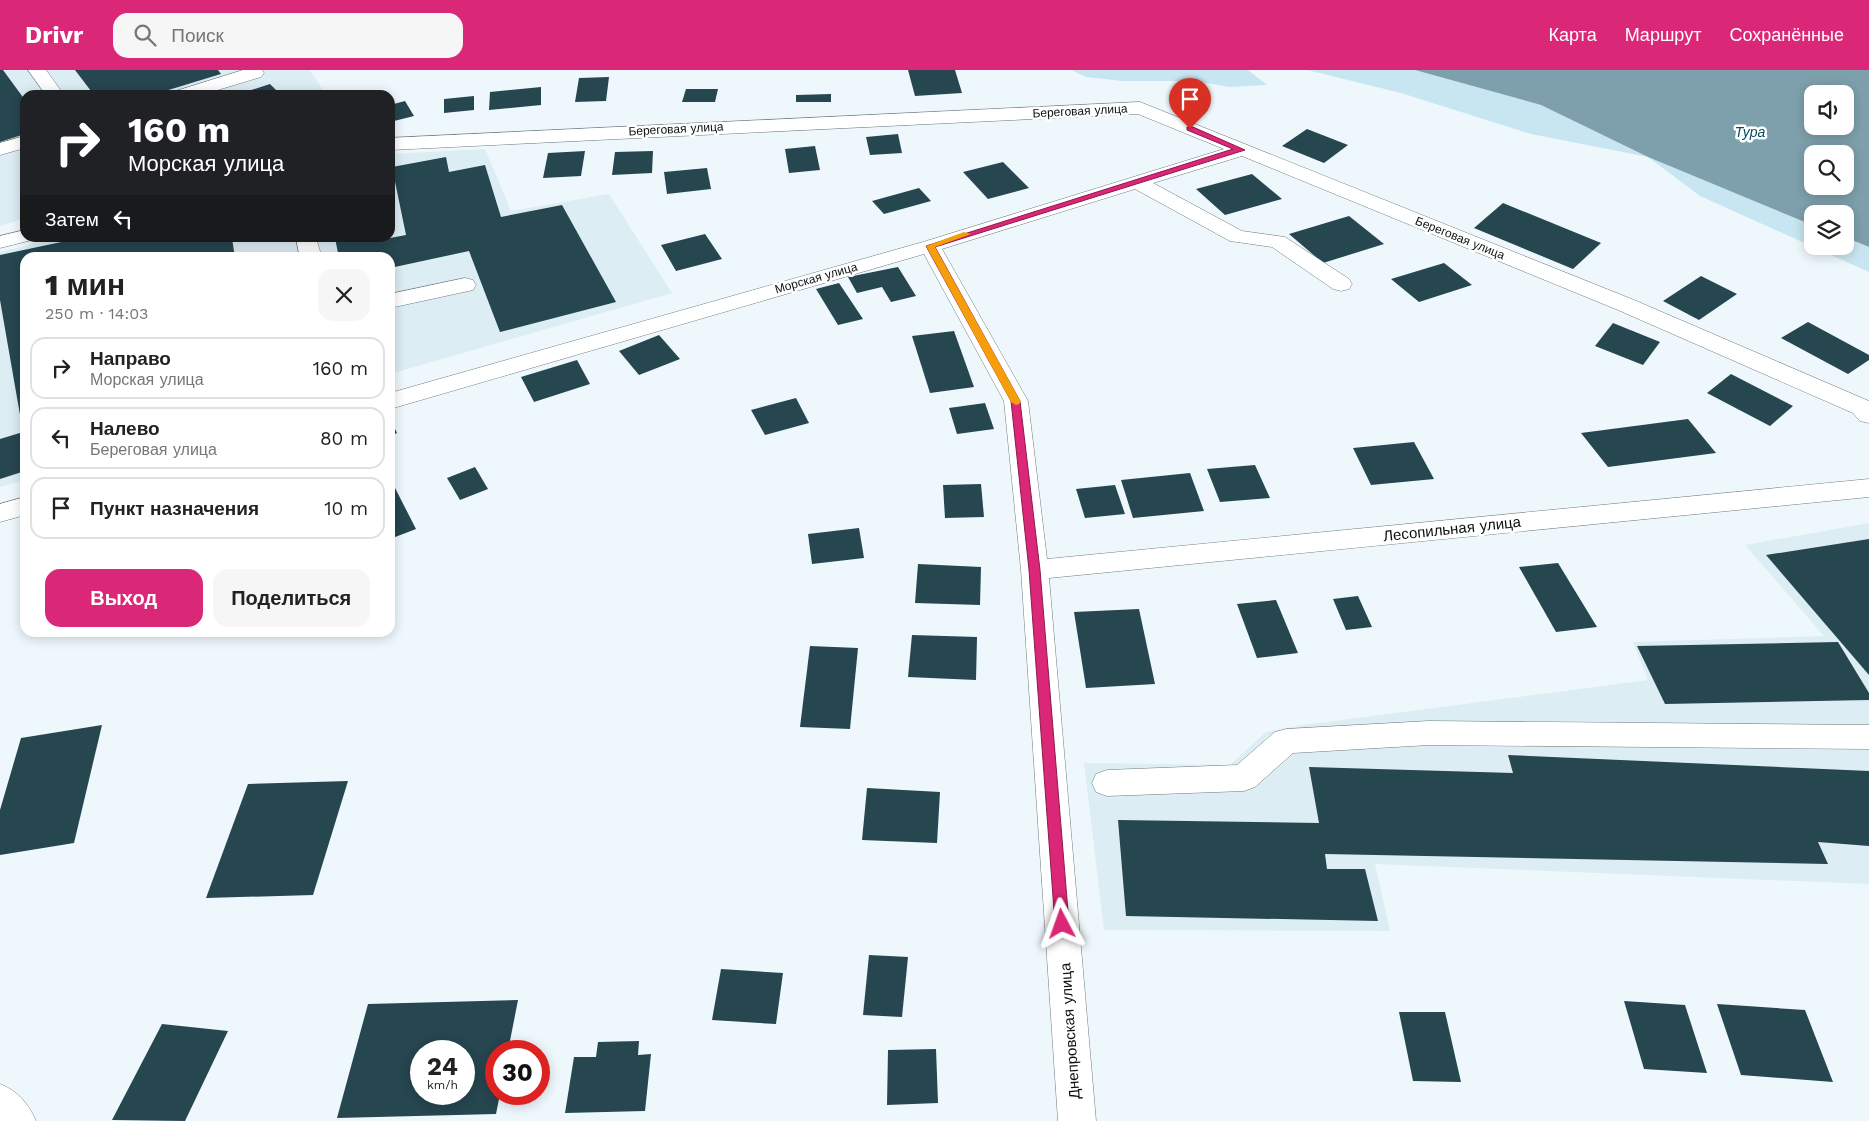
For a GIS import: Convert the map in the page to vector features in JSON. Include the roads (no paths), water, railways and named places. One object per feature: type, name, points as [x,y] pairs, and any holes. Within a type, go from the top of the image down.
[{"type":"street","points":[[37,70],[51,90]]},
{"type":"street","points":[[199,90],[255,73],[252,70]]},
{"type":"street","name":"Береговая улица","points":[[395,144],[1140,108],[1626,305],[1865,411]]},
{"type":"street","points":[[0,149],[20,143]]},
{"type":"street","name":"Морская улица","points":[[395,400],[930,246],[1241,150]]},
{"type":"street","points":[[1136,182],[1237,237],[1278,240],[1341,284]]},
{"type":"street","points":[[0,242],[20,237]]},
{"type":"street","name":"Днепровская улица","points":[[930,246],[1016,401],[1035,570],[1077,1121]]},
{"type":"street","points":[[395,300],[465,285]]},
{"type":"street","name":"Лесопильная улица","points":[[1035,570],[1869,488]]},
{"type":"street","points":[[0,513],[20,507]]},
{"type":"street","points":[[1107,783],[1244,778],[1286,742],[1296,741],[1428,734],[1869,737]]},
{"type":"street","points":[[0,1102],[18,1121]]},
{"type":"water","name":"Тура","points":[[1415,70],[1869,70],[1869,247],[1854,241],[1854,205],[1804,205],[1804,222],[1648,157],[1541,105]]}]
